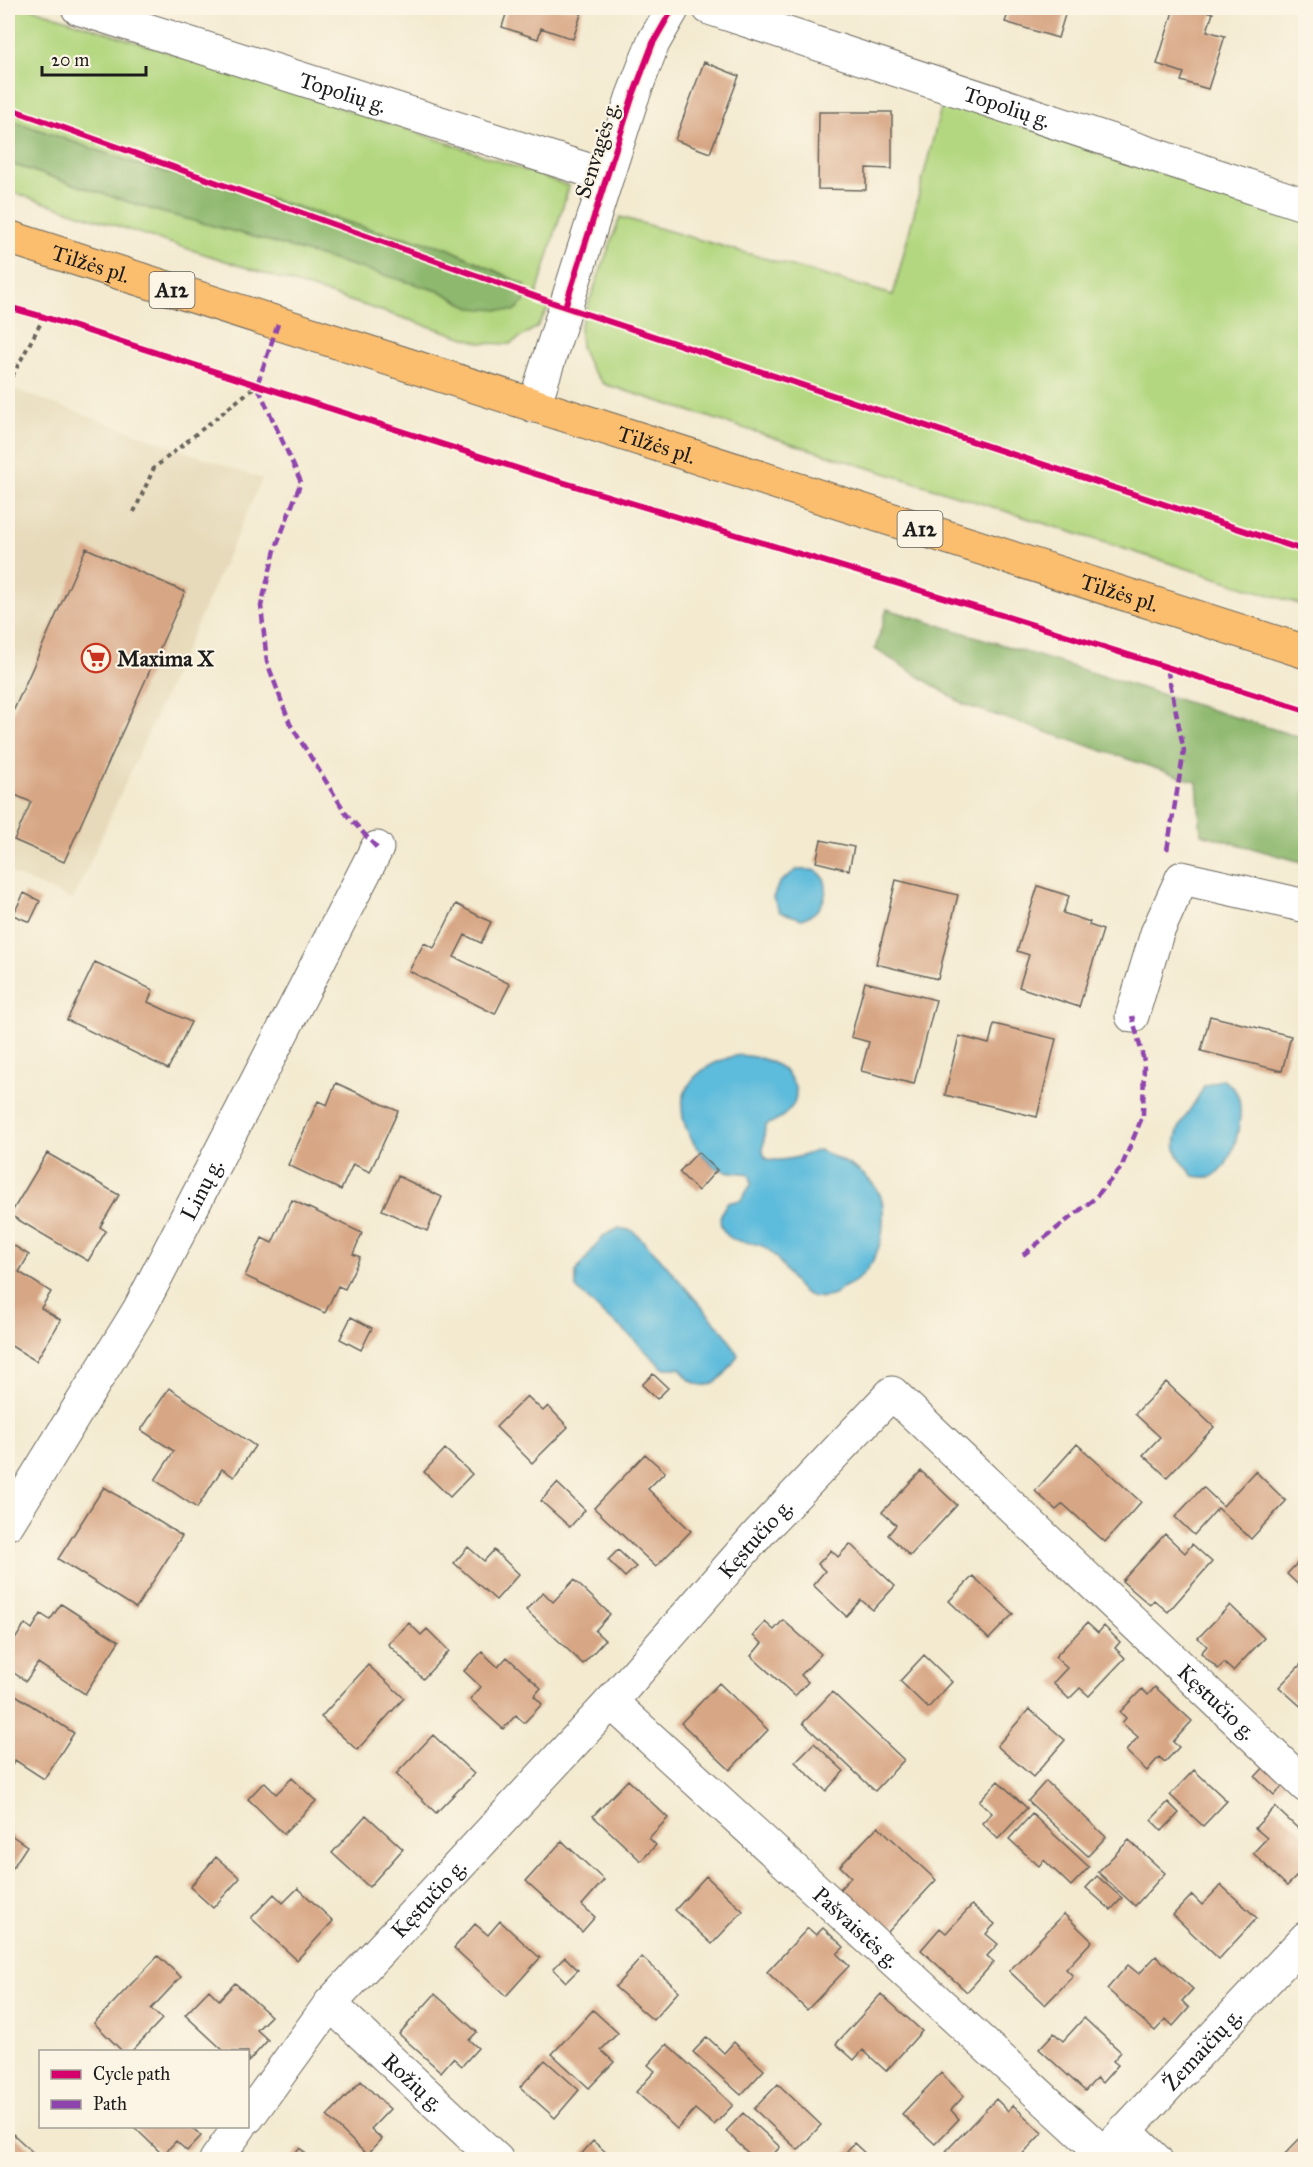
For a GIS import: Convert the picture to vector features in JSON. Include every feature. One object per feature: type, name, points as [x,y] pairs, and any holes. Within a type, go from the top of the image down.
[{"type":"highway","name":"Tilžės pl.","points":[[8,237],[1305,652]]},
{"type":"street","name":"Topolių g.","points":[[78,8],[607,176]]},
{"type":"street","name":"Senvagės g.","points":[[534,406],[632,98],[653,43],[672,8]]},
{"type":"street","name":"Topolių g.","points":[[709,8],[1305,205]]},
{"type":"street","name":"Linų g.","points":[[8,1522],[139,1310],[377,848]]},
{"type":"street","points":[[1132,1016],[1157,933],[1182,878],[1305,906]]},
{"type":"street","name":"Kęstučio g.","points":[[249,2115],[330,2004],[611,1702],[759,1533],[892,1393],[1305,1786]]},
{"type":"street","name":"Pašvaistės g.","points":[[611,1702],[1109,2148],[1156,2160]]},
{"type":"street","name":"Žemaičių g.","points":[[1109,2148],[1305,1938]]},
{"type":"street","name":"Rožių g.","points":[[330,2004],[497,2160]]},
{"type":"street","points":[[216,2160],[239,2128]]},
{"type":"path","points":[[8,384],[44,317]]},
{"type":"path","points":[[134,512],[154,468],[257,385]]},
{"type":"shaded area","points":[[8,387],[262,479],[73,900],[8,872]]},
{"type":"green space","points":[[8,8],[31,8],[440,140],[569,186],[535,300],[550,306],[537,327],[510,344],[481,343],[8,191],[8,163],[157,211],[442,292],[471,308],[525,285],[445,247],[373,230],[288,204],[136,164],[8,119]]},
{"type":"green space","points":[[943,100],[1305,220],[1305,606],[604,384],[591,369],[581,348],[580,327],[620,217],[893,295]]},
{"type":"green space","points":[[8,119],[136,164],[288,204],[373,230],[445,247],[525,285],[525,301],[514,311],[471,308],[442,292],[157,211],[8,163]]},
{"type":"green space","points":[[887,609],[1305,739],[1305,863],[1201,834],[1197,782],[965,705],[875,649]]},
{"type":"water","points":[[796,870],[816,871],[821,874],[826,885],[819,908],[802,919],[780,912],[773,898],[779,883]]},
{"type":"water","points":[[739,1055],[760,1058],[779,1066],[790,1078],[796,1092],[792,1107],[781,1117],[765,1126],[763,1152],[766,1159],[799,1157],[819,1150],[866,1176],[880,1194],[883,1206],[883,1230],[876,1255],[861,1276],[836,1294],[818,1297],[808,1295],[793,1282],[774,1255],[766,1248],[731,1238],[722,1228],[721,1215],[727,1203],[741,1200],[752,1183],[749,1174],[728,1172],[718,1168],[700,1152],[686,1128],[682,1113],[683,1099],[696,1076],[722,1060]]},
{"type":"water","points":[[1222,1079],[1235,1090],[1239,1100],[1237,1135],[1229,1159],[1217,1174],[1209,1177],[1194,1176],[1177,1153],[1178,1133],[1204,1086]]},
{"type":"water","points":[[619,1228],[633,1231],[659,1257],[727,1336],[738,1355],[720,1379],[714,1383],[701,1385],[689,1380],[680,1368],[663,1368],[576,1288],[576,1272],[603,1236]]},
{"type":"building","points":[[508,8],[583,8],[573,39],[541,28],[538,39],[502,27]]},
{"type":"building","points":[[1010,8],[1067,8],[1058,38],[1005,22]]},
{"type":"building","points":[[1174,8],[1195,8],[1213,13],[1207,31],[1225,36],[1208,89],[1181,81],[1184,73],[1157,64]]},
{"type":"building","points":[[704,62],[739,76],[710,153],[675,140]]},
{"type":"building","points":[[819,112],[892,112],[892,169],[866,168],[866,190],[818,189]]},
{"type":"building","name":"Maxima X","points":[[86,548],[185,592],[64,862],[14,840],[31,802],[8,792],[8,723]]},
{"type":"building","points":[[821,840],[854,847],[849,870],[816,862]]},
{"type":"building","points":[[896,880],[958,895],[938,979],[876,964]]},
{"type":"building","points":[[1038,886],[1069,896],[1063,913],[1090,922],[1089,925],[1103,930],[1079,1007],[1019,987],[1029,955],[1017,951]]},
{"type":"building","points":[[24,893],[40,901],[30,922],[13,915]]},
{"type":"building","points":[[456,904],[491,922],[481,943],[465,935],[454,957],[510,984],[495,1014],[409,971],[424,943],[434,948]]},
{"type":"building","points":[[95,962],[153,990],[148,1002],[191,1022],[168,1069],[67,1020]]},
{"type":"building","points":[[865,982],[936,1000],[914,1084],[861,1071],[869,1042],[851,1037]]},
{"type":"building","points":[[1210,1016],[1291,1036],[1282,1071],[1201,1051]]},
{"type":"building","points":[[994,1024],[1056,1039],[1037,1117],[945,1095],[959,1036],[989,1044]]},
{"type":"building","points":[[336,1083],[398,1111],[370,1172],[353,1164],[341,1190],[288,1165],[318,1101],[327,1105]]},
{"type":"building","points":[[698,1152],[717,1170],[698,1191],[679,1172]]},
{"type":"building","points":[[47,1153],[119,1195],[100,1227],[106,1231],[88,1261],[10,1215]]},
{"type":"building","points":[[398,1176],[442,1197],[427,1231],[382,1210]]},
{"type":"building","points":[[292,1200],[362,1233],[353,1254],[360,1257],[345,1289],[338,1286],[325,1313],[245,1276],[262,1238],[272,1243]]},
{"type":"building","points":[[8,1242],[29,1255],[19,1272],[51,1292],[41,1308],[61,1320],[36,1361],[8,1344]]},
{"type":"building","points":[[351,1317],[372,1328],[361,1350],[340,1339]]},
{"type":"building","points":[[653,1374],[668,1388],[657,1399],[642,1385]]},
{"type":"building","points":[[1166,1382],[1214,1427],[1167,1477],[1143,1455],[1160,1437],[1135,1414]]},
{"type":"building","points":[[169,1388],[255,1446],[234,1477],[222,1469],[197,1508],[155,1480],[174,1451],[141,1430]]},
{"type":"building","points":[[527,1396],[543,1411],[548,1406],[568,1427],[532,1463],[496,1427]]},
{"type":"building","points":[[1077,1444],[1141,1502],[1105,1542],[1063,1504],[1056,1510],[1035,1491]]},
{"type":"building","points":[[445,1449],[472,1474],[450,1497],[424,1472]]},
{"type":"building","points":[[645,1454],[665,1472],[648,1489],[691,1531],[656,1567],[594,1508]]},
{"type":"building","points":[[921,1471],[957,1505],[910,1556],[888,1535],[896,1525],[882,1512]]},
{"type":"building","points":[[1255,1471],[1286,1501],[1251,1539],[1218,1508],[1194,1535],[1175,1517],[1203,1487],[1223,1506]]},
{"type":"building","points":[[557,1483],[585,1510],[570,1527],[541,1501]]},
{"type":"building","points":[[104,1487],[182,1536],[136,1608],[58,1559]]},
{"type":"building","points":[[1165,1534],[1185,1553],[1192,1544],[1212,1562],[1168,1612],[1154,1600],[1150,1605],[1122,1581]]},
{"type":"building","points":[[850,1544],[895,1586],[873,1610],[861,1600],[846,1616],[813,1585],[825,1571],[818,1564],[831,1550],[838,1557]]},
{"type":"building","points":[[468,1547],[484,1561],[494,1550],[519,1574],[496,1600],[454,1563]]},
{"type":"building","points":[[618,1550],[636,1567],[625,1577],[608,1560]]},
{"type":"building","points":[[1306,1554],[1306,1592],[1287,1574]]},
{"type":"building","points":[[973,1576],[1013,1614],[989,1639],[949,1601]]},
{"type":"building","points":[[574,1580],[610,1614],[595,1631],[605,1640],[583,1664],[526,1610],[543,1592],[553,1602]]},
{"type":"building","points":[[61,1604],[119,1641],[85,1694],[38,1663],[26,1681],[8,1669],[8,1650],[25,1624],[32,1629],[41,1614],[50,1620]]},
{"type":"building","points":[[1230,1605],[1264,1638],[1233,1671],[1224,1663],[1218,1669],[1201,1653],[1207,1646],[1198,1638]]},
{"type":"building","points":[[783,1620],[821,1654],[801,1675],[808,1682],[795,1696],[751,1656],[762,1643],[753,1636],[765,1622],[774,1630]]},
{"type":"building","points":[[409,1623],[421,1635],[427,1629],[449,1651],[423,1679],[388,1644]]},
{"type":"building","points":[[1087,1623],[1098,1633],[1104,1626],[1120,1642],[1115,1648],[1125,1658],[1089,1696],[1080,1688],[1069,1699],[1053,1683],[1067,1668],[1055,1657]]},
{"type":"building","points":[[482,1652],[498,1667],[507,1657],[541,1688],[534,1696],[542,1704],[524,1723],[516,1715],[503,1729],[470,1699],[481,1687],[464,1671]]},
{"type":"building","points":[[924,1655],[952,1682],[928,1708],[900,1681]]},
{"type":"building","points":[[1306,1659],[1306,1711],[1279,1687]]},
{"type":"building","points":[[368,1665],[404,1698],[357,1750],[321,1717]]},
{"type":"building","points":[[719,1683],[768,1730],[730,1770],[681,1723]]},
{"type":"building","points":[[1155,1687],[1192,1721],[1173,1742],[1179,1747],[1165,1762],[1159,1757],[1147,1771],[1126,1751],[1138,1737],[1122,1723],[1126,1718],[1120,1712],[1142,1689],[1148,1695]]},
{"type":"building","points":[[8,1690],[74,1733],[44,1779],[15,1760],[8,1772]]},
{"type":"building","points":[[832,1692],[904,1760],[875,1791],[803,1723]]},
{"type":"building","points":[[1029,1709],[1065,1740],[1033,1777],[997,1746]]},
{"type":"building","points":[[433,1735],[474,1774],[436,1813],[396,1774]]},
{"type":"building","points":[[814,1743],[844,1771],[826,1791],[795,1762]]},
{"type":"building","points":[[1267,1764],[1286,1782],[1274,1795],[1255,1777]]},
{"type":"building","points":[[1194,1770],[1227,1801],[1203,1826],[1170,1795]]},
{"type":"building","points":[[292,1778],[316,1801],[284,1834],[248,1799],[264,1782],[276,1794]]},
{"type":"building","points":[[628,1780],[668,1818],[649,1838],[656,1845],[641,1861],[593,1816]]},
{"type":"building","points":[[998,1781],[1027,1808],[998,1839],[982,1823],[992,1813],[979,1801]]},
{"type":"building","points":[[1046,1781],[1106,1837],[1088,1856],[1028,1801]]},
{"type":"building","points":[[1168,1802],[1179,1813],[1162,1831],[1151,1820]]},
{"type":"building","points":[[1275,1807],[1306,1836],[1306,1867],[1287,1886],[1253,1853],[1267,1838],[1255,1828]]},
{"type":"building","points":[[1032,1814],[1089,1867],[1071,1886],[1044,1860],[1039,1866],[1009,1839]]},
{"type":"building","points":[[366,1815],[403,1849],[369,1887],[332,1853]]},
{"type":"building","points":[[878,1826],[936,1880],[887,1933],[840,1889],[851,1877],[840,1866]]},
{"type":"building","points":[[8,1833],[27,1846],[8,1875]]},
{"type":"building","points":[[1129,1840],[1165,1873],[1135,1906],[1098,1872]]},
{"type":"building","points":[[562,1841],[604,1880],[582,1905],[595,1917],[582,1932],[526,1881]]},
{"type":"building","points":[[216,1857],[240,1878],[213,1908],[190,1887]]},
{"type":"building","points":[[706,1876],[743,1911],[712,1944],[675,1910]]},
{"type":"building","points":[[1097,1876],[1122,1898],[1111,1910],[1086,1888]]},
{"type":"building","points":[[1221,1885],[1257,1918],[1219,1959],[1173,1915],[1192,1895],[1202,1905]]},
{"type":"building","points":[[298,1888],[333,1921],[297,1960],[251,1918],[274,1894],[283,1903]]},
{"type":"building","points":[[972,1905],[995,1924],[986,1934],[998,1944],[987,1956],[994,1962],[967,1992],[921,1950],[940,1928],[946,1933]]},
{"type":"building","points":[[1064,1914],[1092,1941],[1066,1969],[1073,1976],[1045,2005],[1009,1971]]},
{"type":"building","points":[[500,1921],[540,1958],[506,1996],[454,1948],[475,1924],[488,1935]]},
{"type":"building","points":[[808,1928],[816,1935],[823,1928],[844,1947],[837,1954],[849,1966],[807,2010],[767,1972]]},
{"type":"building","points":[[158,1956],[181,1977],[151,2009],[162,2019],[133,2050],[121,2050],[94,2023]]},
{"type":"building","points":[[1156,1956],[1193,1989],[1182,2001],[1189,2008],[1173,2026],[1166,2019],[1155,2031],[1107,1989],[1128,1965],[1139,1974]]},
{"type":"building","points":[[565,1957],[578,1970],[566,1982],[553,1969]]},
{"type":"building","points":[[642,1957],[679,1991],[653,2020],[615,1987]]},
{"type":"building","points":[[235,1983],[271,2016],[257,2030],[268,2040],[249,2061],[249,2050],[223,2050],[185,2015],[209,1990],[219,2000]]},
{"type":"building","points":[[435,1994],[477,2032],[469,2040],[478,2048],[462,2066],[453,2058],[441,2072],[399,2034]]},
{"type":"building","points":[[881,1994],[922,2031],[886,2071],[863,2050],[854,2060],[836,2044]]},
{"type":"building","points":[[593,2010],[618,2033],[601,2050],[614,2062],[589,2088],[552,2054]]},
{"type":"building","points":[[1084,2018],[1121,2052],[1113,2061],[1118,2065],[1102,2083],[1097,2078],[1085,2091],[1039,2049],[1054,2033],[1063,2041]]},
{"type":"building","points":[[707,2037],[724,2053],[734,2042],[764,2070],[741,2095],[693,2052]]},
{"type":"building","points":[[667,2044],[733,2105],[714,2125],[695,2109],[677,2129],[636,2092],[655,2071],[648,2065]]},
{"type":"building","points":[[545,2060],[579,2090],[555,2118],[520,2087]]},
{"type":"building","points":[[941,2073],[964,2096],[951,2110],[959,2119],[935,2144],[902,2114]]},
{"type":"building","points":[[361,2081],[390,2109],[371,2129],[382,2139],[367,2155],[327,2116]]},
{"type":"building","points":[[778,2084],[821,2125],[798,2150],[754,2109]]},
{"type":"building","points":[[996,2099],[1008,2111],[1013,2105],[1042,2133],[1017,2160],[955,2160],[946,2151]]},
{"type":"building","points":[[743,2113],[780,2147],[768,2160],[755,2160],[726,2131]]},
{"type":"building","points":[[135,2128],[193,2128],[201,2136],[187,2151],[176,2141],[163,2155]]},
{"type":"building","points":[[1306,2132],[1306,2160],[1279,2160]]},
{"type":"building","points":[[13,2134],[37,2156],[34,2160],[8,2160],[8,2140]]},
{"type":"building","points":[[593,2141],[615,2160],[576,2160]]},
{"type":"building","points":[[854,2143],[872,2160],[839,2160]]},
{"type":"building","points":[[300,2148],[312,2160],[290,2160]]},
{"type":"marked path","points":[[278,324],[257,385],[301,482],[275,550],[261,606],[267,662],[290,724],[347,815],[377,848]]},
{"type":"marked path","points":[[1167,668],[1184,751],[1167,850]]},
{"type":"marked path","points":[[1023,1255],[1094,1199],[1121,1168],[1143,1115],[1144,1061],[1132,1016]]},
{"type":"cycle path","points":[[565,307],[632,98],[653,43],[673,8]]},
{"type":"cycle path","points":[[8,108],[565,307],[1306,551]]},
{"type":"cycle path","points":[[8,307],[532,473],[1008,617],[1306,711]]},
{"type":"place","name":"Maxima X","points":[[96,658]]}]
